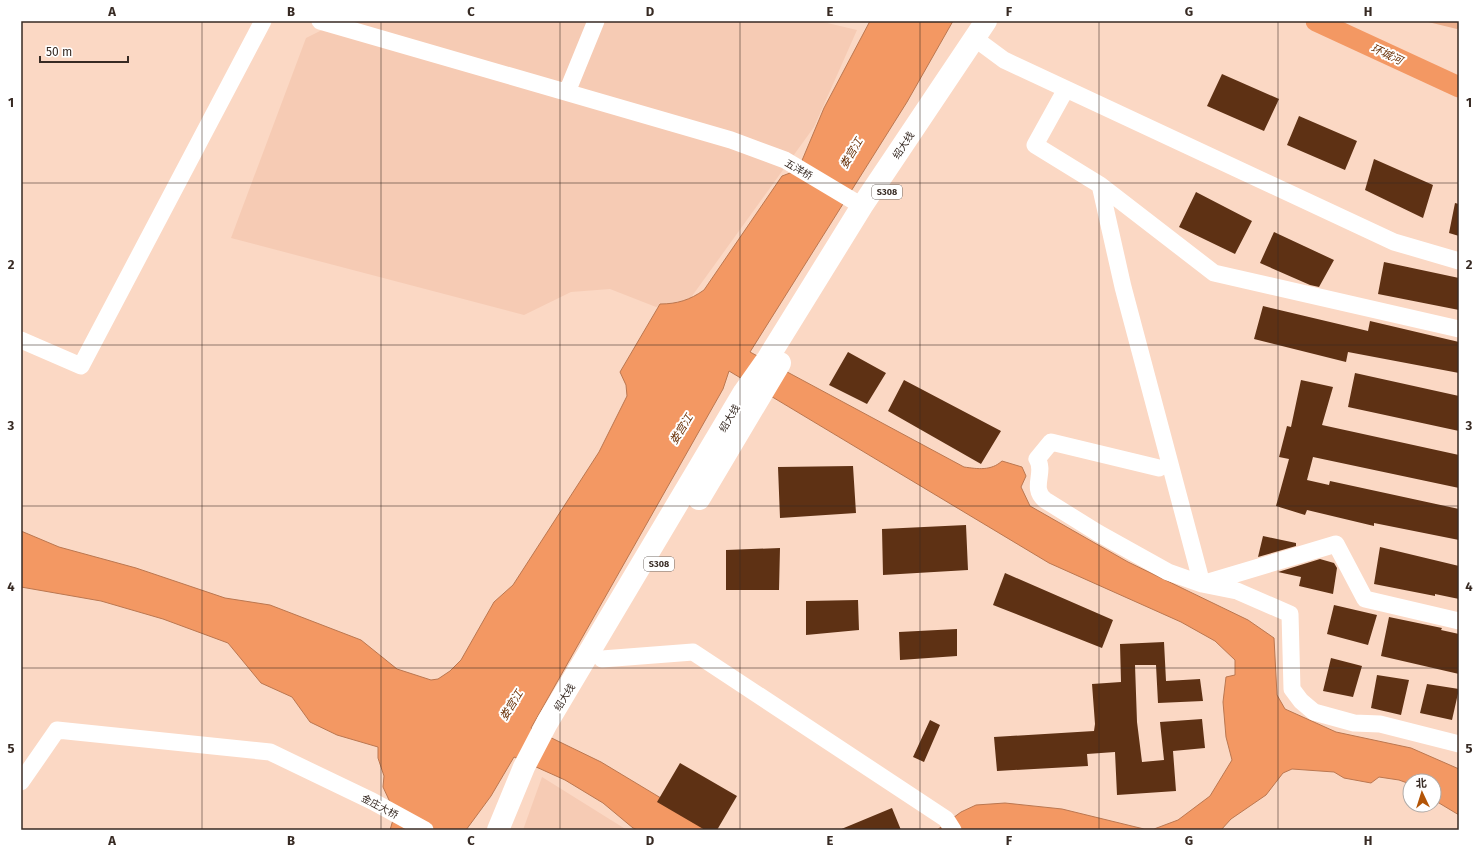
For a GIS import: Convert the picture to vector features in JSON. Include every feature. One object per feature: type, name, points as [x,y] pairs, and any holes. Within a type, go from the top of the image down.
[{"type":"main road","name":"绍大线","points":[[774,361],[854,201],[986,21]]},
{"type":"main road","name":"绍大线","points":[[498,830],[553,726],[752,396],[996,21]]},
{"type":"main road","name":"绍大线","points":[[553,726],[602,659],[752,396]]},
{"type":"main road","name":"绍大线","points":[[512,830],[529,771]]},
{"type":"street","points":[[21,340],[80,366],[264,21]]},
{"type":"street","name":"五洋桥","points":[[320,21],[731,140],[785,160],[854,201]]},
{"type":"street","points":[[567,92],[596,21]]},
{"type":"street","points":[[981,43],[1004,60],[1394,242],[1459,261]]},
{"type":"street","points":[[1066,89],[1035,145],[1100,185],[1214,274],[1459,329]]},
{"type":"street","points":[[1100,185],[1123,287],[1202,584]]},
{"type":"street","points":[[1160,468],[1051,442],[1037,459],[1042,469],[1038,479],[1038,490],[1040,496],[1045,500],[1098,533],[1168,572],[1202,584],[1237,591],[1290,614],[1292,689],[1301,701],[1314,712],[1354,723],[1380,724],[1459,744]]},
{"type":"street","points":[[1202,584],[1336,544],[1365,599],[1459,621]]},
{"type":"street","points":[[602,659],[693,652],[950,825]]},
{"type":"street","name":"金庄大桥","points":[[21,782],[57,730],[270,752],[372,801],[425,830]]},
{"type":"shaded area","points":[[340,21],[819,21],[857,30],[814,127],[687,303],[656,307],[610,289],[571,292],[524,315],[231,238],[306,38]]},
{"type":"shaded area","points":[[1424,21],[1459,21],[1459,27],[1457,29]]},
{"type":"shaded area","points":[[542,777],[627,830],[523,830]]},
{"type":"water","name":"娄宫江","points":[[870,21],[953,21],[907,102],[750,352],[964,467],[979,469],[989,468],[1002,461],[1022,467],[1026,476],[1021,487],[1030,506],[1128,562],[1248,620],[1274,638],[1277,695],[1285,709],[1336,732],[1411,748],[1459,769],[1459,815],[1442,805],[1442,773],[1402,773],[1402,781],[1379,777],[1371,783],[1344,778],[1334,772],[1292,769],[1283,773],[1266,795],[1231,819],[1221,830],[937,830],[961,812],[976,805],[1005,803],[1062,809],[1144,829],[1154,829],[1178,820],[1210,796],[1232,760],[1226,737],[1223,702],[1226,677],[1235,675],[1235,660],[1215,641],[1181,622],[1049,563],[729,371],[723,389],[531,728],[601,762],[714,830],[638,830],[633,828],[603,803],[565,780],[514,757],[491,796],[466,830],[390,830],[395,813],[383,787],[384,776],[378,758],[378,747],[337,735],[310,722],[292,697],[261,683],[228,643],[163,619],[101,601],[21,587],[21,531],[59,547],[136,568],[225,598],[270,605],[361,640],[397,669],[431,680],[438,679],[450,671],[461,660],[494,602],[513,585],[599,452],[627,396],[626,385],[620,372],[660,304],[683,301],[704,290],[782,176],[798,170],[824,108]]},
{"type":"building","points":[[1222,74],[1279,99],[1264,131],[1207,106]]},
{"type":"building","points":[[1299,116],[1357,141],[1345,170],[1287,145]]},
{"type":"building","points":[[1374,159],[1433,185],[1423,218],[1365,190]]},
{"type":"building","points":[[1196,192],[1252,221],[1235,254],[1179,227]]},
{"type":"building","points":[[1455,203],[1459,204],[1459,236],[1449,233]]},
{"type":"building","points":[[1274,232],[1334,260],[1319,287],[1310,285],[1260,263]]},
{"type":"building","points":[[1384,262],[1459,278],[1459,310],[1378,294]]},
{"type":"building","points":[[1263,306],[1368,331],[1370,321],[1459,342],[1459,373],[1348,352],[1346,362],[1254,339]]},
{"type":"building","points":[[848,352],[886,373],[867,404],[829,385]]},
{"type":"building","points":[[1355,373],[1459,396],[1459,431],[1348,407]]},
{"type":"building","points":[[904,380],[1001,431],[981,464],[888,411]]},
{"type":"building","points":[[1301,380],[1333,387],[1322,425],[1459,455],[1459,488],[1313,457],[1307,480],[1329,485],[1330,481],[1459,509],[1459,540],[1374,523],[1374,526],[1307,510],[1305,515],[1276,506],[1289,459],[1279,457],[1287,426],[1291,427]]},
{"type":"building","points":[[853,466],[856,513],[780,518],[778,467]]},
{"type":"building","points":[[966,525],[968,570],[883,575],[882,529]]},
{"type":"building","points":[[1263,536],[1296,543],[1296,546],[1258,557]]},
{"type":"building","points":[[1380,547],[1459,566],[1459,599],[1435,594],[1435,596],[1374,584]]},
{"type":"building","points":[[780,548],[779,590],[726,590],[726,550]]},
{"type":"building","points":[[1320,559],[1334,563],[1337,568],[1333,594],[1299,586],[1301,577],[1278,572]]},
{"type":"building","points":[[1005,573],[1113,620],[1102,648],[993,605]]},
{"type":"building","points":[[858,600],[859,630],[806,635],[806,601]]},
{"type":"building","points":[[1334,605],[1377,615],[1368,645],[1327,634]]},
{"type":"building","points":[[1389,617],[1442,628],[1441,630],[1459,634],[1459,674],[1381,656]]},
{"type":"building","points":[[957,629],[957,656],[900,660],[899,632]]},
{"type":"building","points":[[1164,642],[1166,681],[1200,679],[1203,701],[1158,703],[1156,665],[1135,665],[1137,722],[1142,762],[1164,760],[1160,722],[1202,719],[1205,748],[1173,751],[1176,791],[1117,795],[1115,752],[1087,754],[1088,766],[997,771],[994,737],[1094,731],[1095,724],[1092,684],[1121,682],[1120,644]]},
{"type":"building","points":[[1331,658],[1362,666],[1353,697],[1323,691]]},
{"type":"building","points":[[1377,675],[1409,680],[1401,715],[1371,708]]},
{"type":"building","points":[[1427,684],[1459,689],[1452,720],[1420,713]]},
{"type":"building","points":[[930,720],[940,725],[924,762],[913,757]]},
{"type":"building","points":[[680,763],[737,796],[717,830],[705,830],[657,802]]},
{"type":"building","points":[[892,808],[901,830],[839,830]]},
{"type":"waterway","name":"环城河","points":[[1316,21],[1459,87]]}]
